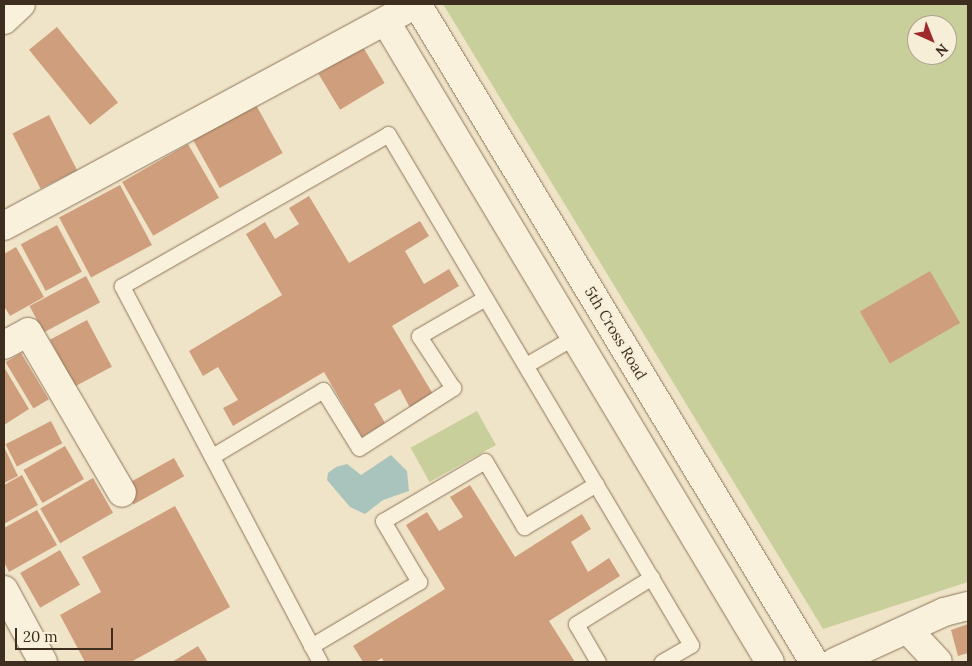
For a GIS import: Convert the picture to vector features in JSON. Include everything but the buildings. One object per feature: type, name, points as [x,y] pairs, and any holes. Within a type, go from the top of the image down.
[{"type":"street","points":[[4,226],[398,11],[574,337],[770,662]]},
{"type":"street","name":"5th Cross Road","points":[[398,11],[606,316],[814,662]]},
{"type":"street","points":[[574,337],[606,316]]},
{"type":"street","points":[[4,345],[28,332],[122,493]]},
{"type":"street","points":[[4,590],[43,662]]},
{"type":"street","points":[[835,662],[909,631],[944,612],[968,606]]},
{"type":"street","points":[[909,631],[938,662]]},
{"type":"lane","points":[[320,662],[214,456],[122,286],[388,134],[691,644],[662,662]]},
{"type":"lane","points":[[214,456],[323,390],[359,448],[453,388],[419,336],[485,298]]},
{"type":"lane","points":[[526,365],[574,337]]},
{"type":"lane","points":[[312,646],[419,582],[383,521],[485,461],[524,527],[596,484]]},
{"type":"lane","points":[[598,662],[576,624],[652,578]]},
{"type":"green space","points":[[443,4],[968,4],[968,582],[823,629]]},
{"type":"green space","points":[[477,411],[496,445],[429,482],[411,448]]},
{"type":"water","points":[[391,455],[407,471],[409,491],[383,500],[365,514],[350,507],[327,480],[328,473],[336,467],[347,464],[361,475]]}]
